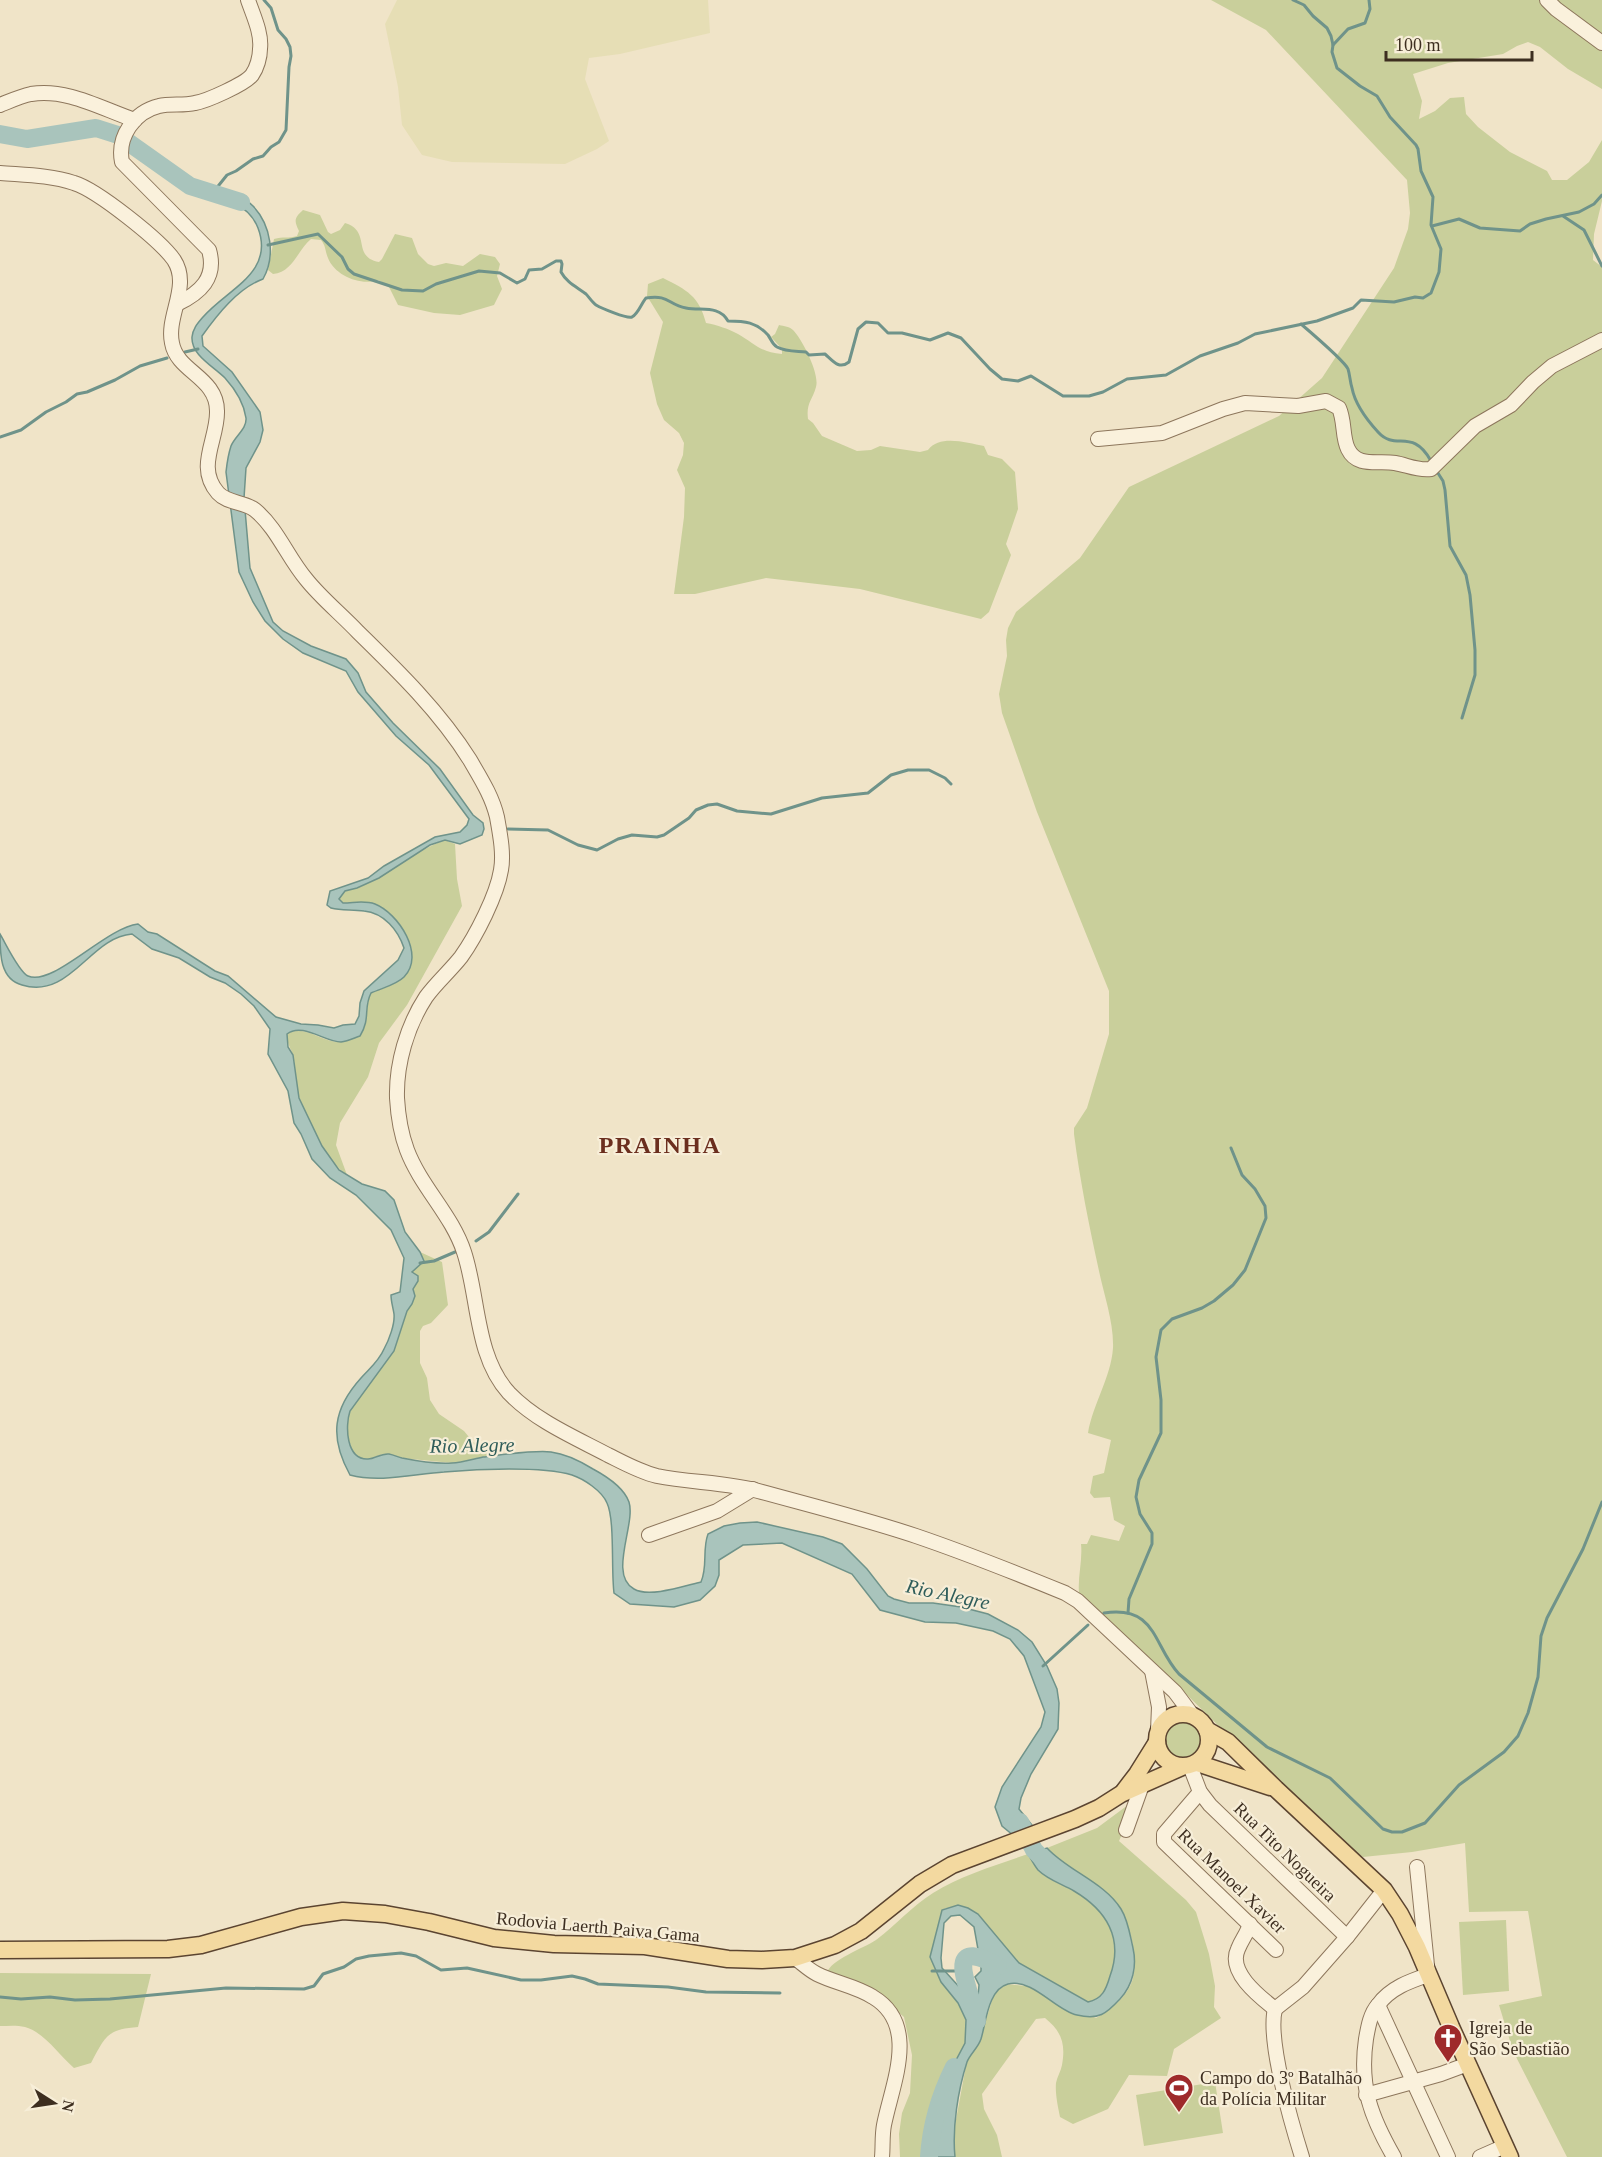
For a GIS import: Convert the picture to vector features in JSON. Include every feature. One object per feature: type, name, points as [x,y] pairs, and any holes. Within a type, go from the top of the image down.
[{"type":"main road","points":[[1190,1765],[1206,1754],[1209,1746],[1207,1730],[1204,1724],[1193,1716],[1177,1714],[1169,1718],[1157,1736],[1162,1756],[1167,1761],[1190,1765],[1276,1789]]},
{"type":"main road","points":[[1207,1730],[1228,1742],[1384,1890],[1400,1914],[1507,2152]]},
{"type":"main road","name":"Rodovia Laerth Paiva Gama","points":[[1121,1794],[1137,1774],[1157,1736]]},
{"type":"main road","name":"Rodovia Laerth Paiva Gama","points":[[0,1950],[168,1949],[201,1945],[301,1917],[344,1911],[385,1914],[504,1940],[554,1944],[645,1946],[728,1959],[795,1958],[835,1945],[861,1931],[920,1884],[952,1865],[1052,1829],[1099,1808],[1121,1794],[1190,1765]]},
{"type":"street","points":[[177,304],[191,297],[209,277],[212,260],[209,250],[122,162],[121,144],[131,125],[158,106],[194,104],[251,76],[257,66],[261,47],[248,0]]},
{"type":"street","points":[[1547,0],[1602,43]]},
{"type":"street","points":[[0,105],[29,94],[68,95],[131,125]]},
{"type":"street","points":[[0,173],[41,176],[86,187],[129,219],[174,259],[180,273],[171,339],[174,351],[208,384],[216,399],[217,421],[208,452],[207,468],[215,490],[228,500],[248,505],[265,520],[305,578],[430,706],[462,748],[491,795],[501,838],[500,877],[480,926],[462,955],[428,994],[418,1012],[402,1050],[397,1099],[408,1153],[453,1226],[465,1254],[490,1362],[497,1377],[511,1395],[541,1420],[652,1475],[753,1489],[914,1536],[1065,1593],[1078,1601],[1175,1692],[1193,1716]]},
{"type":"street","points":[[1098,439],[1162,433],[1222,409],[1245,403],[1298,406],[1326,401],[1339,408],[1343,416],[1347,447],[1353,456],[1366,462],[1388,462],[1431,470],[1475,426],[1511,405],[1552,366],[1602,340]]},
{"type":"street","points":[[649,1535],[717,1511],[753,1489]]},
{"type":"street","points":[[1152,1671],[1159,1707],[1157,1736]]},
{"type":"street","points":[[1190,1765],[1200,1792]]},
{"type":"street","points":[[1126,1830],[1142,1785]]},
{"type":"street","name":"Rua Manoel Xavier","points":[[1200,1792],[1162,1837],[1164,1842],[1276,1950]]},
{"type":"street","name":"Rua Tito Nogueira","points":[[1200,1792],[1210,1805],[1347,1937]]},
{"type":"street","points":[[1394,2157],[1376,2124],[1366,2095],[1364,2055],[1371,2016],[1377,2005],[1392,1991],[1409,1981],[1428,1975],[1417,1867]]},
{"type":"street","points":[[1302,2157],[1276,2054],[1273,2028],[1275,2009],[1303,1987],[1384,1890]]},
{"type":"street","points":[[1250,1924],[1237,1950],[1237,1964],[1250,1987],[1275,2009]]},
{"type":"street","points":[[795,1958],[816,1974],[873,1997],[893,2017],[898,2034],[900,2058],[884,2126],[882,2157]]},
{"type":"street","points":[[1377,2005],[1448,2157]]},
{"type":"street","points":[[1366,2095],[1468,2064]]},
{"type":"street","points":[[1480,2157],[1507,2152]]},
{"type":"shaded area","points":[[397,0],[708,0],[710,33],[620,54],[589,58],[585,79],[609,141],[597,149],[565,164],[452,162],[422,155],[402,125],[398,87],[385,24]]},
{"type":"green space","points":[[1211,0],[1602,0],[1602,89],[1568,69],[1540,47],[1528,42],[1503,54],[1448,63],[1413,74],[1422,101],[1419,119],[1435,111],[1450,98],[1464,97],[1466,114],[1478,127],[1510,152],[1547,171],[1552,180],[1567,180],[1589,162],[1602,140],[1602,201],[1594,234],[1593,260],[1602,267],[1602,2157],[1567,2157],[1513,2051],[1499,2005],[1542,1996],[1528,1911],[1469,1912],[1465,1843],[1363,1857],[1333,1838],[1183,1691],[1080,1599],[1081,1544],[1087,1544],[1091,1535],[1119,1541],[1125,1526],[1114,1520],[1110,1497],[1094,1498],[1090,1493],[1093,1476],[1104,1473],[1111,1440],[1088,1433],[1112,1359],[1113,1338],[1085,1203],[1074,1134],[1074,1128],[1087,1108],[1109,1034],[1109,991],[1037,812],[1002,713],[999,694],[1007,656],[1008,628],[1016,612],[1080,558],[1129,487],[1279,416],[1322,378],[1394,268],[1408,229],[1410,213],[1407,180],[1266,30]]},
{"type":"green space","points":[[303,210],[320,215],[331,234],[340,230],[345,223],[353,227],[358,232],[366,255],[379,262],[395,234],[412,238],[418,254],[428,264],[434,266],[446,263],[463,266],[480,254],[495,257],[500,264],[497,276],[502,289],[494,305],[460,315],[434,313],[398,305],[388,285],[378,280],[364,282],[342,274],[331,264],[321,240],[311,239],[290,265],[273,274],[268,270],[274,239],[297,236],[299,231],[296,220]]},
{"type":"green space","points":[[663,278],[679,286],[696,300],[706,323],[734,332],[763,350],[782,354],[782,349],[771,337],[779,325],[793,330],[813,366],[817,381],[809,406],[808,419],[822,436],[857,451],[871,450],[880,446],[920,452],[928,450],[939,442],[970,443],[984,446],[988,455],[1002,459],[1015,472],[1018,509],[1006,544],[1011,555],[989,612],[981,619],[860,589],[766,578],[695,594],[674,594],[684,517],[685,488],[677,470],[683,455],[684,443],[679,433],[664,420],[657,404],[650,373],[663,322],[647,296],[648,284]]},
{"type":"green space","points":[[445,840],[455,844],[457,879],[462,906],[407,1005],[379,1043],[368,1077],[340,1123],[336,1145],[347,1175],[325,1151],[302,1106],[287,1034],[300,1031],[340,1042],[360,1036],[365,1024],[367,1004],[371,993],[394,984],[407,972],[411,964],[411,947],[403,929],[383,908],[367,902],[343,903],[339,899],[346,891],[362,886],[423,850]]},
{"type":"green space","points":[[420,1252],[442,1262],[448,1305],[420,1331],[420,1363],[427,1378],[430,1400],[439,1414],[464,1431],[473,1442],[501,1456],[452,1463],[383,1454],[369,1459],[361,1458],[353,1453],[346,1431],[350,1411],[394,1351],[407,1311],[412,1304],[413,1289],[418,1281],[412,1272],[424,1261]]},
{"type":"green space","points":[[1184,1719],[1200,1725],[1206,1741],[1200,1757],[1184,1763],[1168,1757],[1162,1741],[1168,1725]]},
{"type":"green space","points":[[1128,1805],[1133,1809],[1119,1841],[1186,1900],[1196,1912],[1209,1954],[1215,1986],[1214,2007],[1221,2018],[1174,2049],[1167,2076],[1129,2075],[1108,2109],[1073,2124],[1060,2117],[1057,2100],[1056,2083],[1063,2057],[1061,2038],[1045,2018],[1036,2019],[982,2094],[984,2109],[997,2135],[1002,2157],[955,2157],[953,2136],[967,2060],[979,2043],[994,1994],[1006,1984],[1026,1986],[1096,2018],[1119,2001],[1131,1984],[1134,1968],[1133,1946],[1122,1913],[1109,1896],[1047,1848],[1097,1828]]},
{"type":"green space","points":[[1028,1854],[1038,1870],[1046,1877],[1074,1891],[1103,1916],[1113,1937],[1115,1949],[1114,1962],[1107,1985],[1100,1996],[1088,2002],[1019,1963],[978,1914],[945,1908],[930,1957],[941,1982],[958,2003],[966,2020],[965,2043],[944,2083],[935,2157],[900,2157],[899,2134],[902,2113],[910,2093],[912,2055],[904,2017],[874,1992],[827,1973],[829,1968],[876,1940],[933,1893],[967,1876]]},
{"type":"green space","points":[[1506,1920],[1509,1991],[1463,1995],[1459,1922]]},
{"type":"green space","points":[[0,1973],[151,1974],[138,2027],[113,2032],[104,2041],[91,2063],[74,2068],[45,2039],[32,2030],[19,2026],[0,2026]]},
{"type":"green space","name":"Campo do 3º Batalhão da Polícia Militar","points":[[1215,2082],[1223,2133],[1144,2146],[1136,2095]]},
{"type":"water","points":[[197,184],[227,191],[248,201],[264,222],[270,241],[269,261],[263,279],[237,295],[202,336],[203,346],[232,372],[260,412],[263,430],[260,442],[246,468],[244,498],[250,568],[273,622],[283,631],[311,646],[346,659],[358,673],[366,692],[393,723],[440,769],[473,815],[483,823],[484,829],[482,835],[460,844],[445,840],[430,845],[379,878],[345,891],[339,899],[343,903],[375,904],[384,909],[400,925],[411,947],[410,968],[397,982],[371,993],[367,1004],[365,1024],[360,1036],[341,1042],[300,1030],[287,1034],[288,1047],[293,1055],[299,1098],[322,1146],[339,1170],[362,1184],[385,1191],[394,1200],[405,1232],[424,1261],[412,1272],[418,1276],[413,1289],[415,1296],[407,1311],[394,1351],[350,1411],[348,1433],[351,1448],[361,1458],[371,1459],[389,1454],[440,1463],[464,1462],[517,1453],[544,1452],[568,1456],[609,1479],[627,1497],[630,1511],[623,1573],[627,1582],[640,1591],[667,1590],[701,1582],[708,1534],[724,1526],[757,1522],[823,1537],[842,1544],[867,1569],[888,1596],[894,1599],[909,1603],[933,1603],[961,1607],[988,1614],[1018,1630],[1032,1642],[1047,1666],[1057,1689],[1059,1703],[1058,1729],[1031,1774],[1021,1798],[1019,1809],[1035,1829],[1014,1836],[1002,1826],[995,1807],[1002,1787],[1041,1727],[1045,1712],[1024,1656],[1010,1639],[993,1631],[956,1623],[925,1622],[880,1610],[852,1574],[782,1543],[743,1545],[719,1560],[719,1575],[715,1586],[700,1600],[674,1607],[630,1604],[614,1593],[611,1521],[607,1503],[597,1490],[577,1477],[544,1470],[509,1469],[385,1478],[350,1475],[339,1448],[337,1424],[345,1401],[361,1378],[377,1361],[388,1341],[394,1318],[391,1295],[400,1292],[404,1258],[391,1230],[356,1195],[330,1178],[312,1159],[294,1123],[288,1091],[268,1054],[270,1029],[254,1006],[241,994],[179,958],[152,949],[132,934],[104,945],[54,984],[39,987],[22,985],[15,982],[5,972],[1,957],[0,934],[24,973],[28,976],[39,977],[65,965],[110,935],[138,924],[215,971],[228,976],[276,1017],[301,1024],[334,1028],[355,1024],[364,991],[398,960],[404,948],[394,929],[378,915],[364,911],[335,909],[327,905],[330,891],[368,878],[384,866],[435,837],[460,832],[469,819],[429,765],[396,736],[358,692],[346,671],[303,653],[283,639],[265,621],[239,572],[226,472],[231,446],[245,426],[246,418],[236,392],[225,378],[199,355],[192,337],[203,317],[254,269],[260,257],[262,244],[258,228],[247,212],[231,202],[194,190]]},
{"type":"water","points":[[1047,1848],[1114,1900],[1123,1913],[1128,1928],[1134,1955],[1133,1975],[1128,1988],[1115,2004],[1102,2015],[1091,2017],[1069,2012],[1035,1990],[1017,1983],[1001,1987],[992,1999],[981,2039],[968,2059],[964,2073],[955,2122],[955,2157],[935,2157],[944,2083],[965,2043],[966,2020],[958,2003],[941,1982],[930,1957],[942,1910],[958,1905],[978,1914],[1019,1963],[1088,2002],[1093,2001],[1105,1990],[1114,1962],[1113,1937],[1103,1916],[1074,1891],[1042,1873],[1028,1854]],"holes":[[[960,1915],[974,1927],[981,1971],[975,1977],[979,1985],[978,1997],[972,2001],[942,1968],[941,1958],[944,1923],[951,1916]]]},
{"type":"waterway","points":[[215,190],[227,175],[253,159],[263,156],[279,142],[286,130],[290,47],[278,30],[271,8],[264,0]]},
{"type":"waterway","points":[[268,245],[318,234],[342,257],[348,269],[354,274],[402,290],[423,291],[436,284],[479,271],[500,273],[517,283],[525,279],[529,270],[542,269],[556,261],[561,261],[561,272],[569,282],[586,294],[596,305],[625,316],[634,316],[646,298],[659,297],[680,307],[715,311],[728,321],[750,323],[764,331],[780,349],[806,352],[809,355],[825,354],[839,365],[849,362],[858,329],[866,322],[878,323],[888,333],[902,333],[930,340],[948,333],[961,338],[1002,379],[1018,381],[1031,376],[1063,396],[1089,396],[1103,392],[1127,379],[1166,375],[1200,356],[1238,343],[1255,334],[1317,321],[1353,308],[1361,300],[1394,302],[1415,297],[1423,298],[1431,293],[1439,272],[1441,249],[1431,225],[1433,197],[1421,171],[1418,149],[1390,117],[1377,96],[1337,68],[1332,52],[1331,36],[1327,28],[1304,5],[1293,0]]},
{"type":"waterway","points":[[1333,45],[1348,29],[1365,23],[1370,9],[1369,0]]},
{"type":"waterway","points":[[0,134],[27,139],[96,128],[118,135],[190,186],[241,202]]},
{"type":"waterway","points":[[1432,226],[1459,219],[1480,228],[1520,231],[1530,224],[1579,212],[1594,204],[1602,195]]},
{"type":"waterway","points":[[1563,216],[1584,230],[1602,266]]},
{"type":"waterway","points":[[1301,324],[1348,369],[1356,400],[1378,432],[1385,438],[1417,445],[1431,461]]},
{"type":"waterway","points":[[185,352],[198,349]]},
{"type":"waterway","points":[[0,437],[21,430],[77,394],[115,380],[140,366],[167,358]]},
{"type":"waterway","points":[[1436,470],[1443,481],[1445,490],[1450,546],[1466,575],[1470,595],[1475,675],[1462,718]]},
{"type":"waterway","points":[[508,829],[548,830],[578,845],[597,850],[618,839],[632,835],[657,837],[664,835],[689,818],[696,810],[708,805],[717,804],[737,811],[771,814],[822,798],[868,793],[891,775],[908,770],[929,770],[945,778],[951,784]]},
{"type":"waterway","points":[[1128,1613],[1129,1599],[1152,1544],[1152,1533],[1140,1514],[1136,1497],[1139,1480],[1161,1433],[1161,1400],[1156,1357],[1161,1330],[1172,1319],[1202,1308],[1233,1285],[1245,1270],[1266,1218],[1265,1206],[1255,1189],[1242,1175],[1231,1148]]},
{"type":"waterway","points":[[476,1241],[489,1232],[518,1194]]},
{"type":"waterway","points":[[420,1263],[434,1261],[455,1252]]},
{"type":"waterway","points":[[1104,1613],[1121,1612],[1134,1615],[1144,1621],[1179,1674],[1267,1747],[1330,1778],[1383,1829],[1402,1832],[1425,1823],[1459,1785],[1504,1752],[1518,1736],[1528,1713],[1538,1677],[1541,1636],[1547,1618],[1583,1549],[1602,1502]]},
{"type":"waterway","points":[[1043,1666],[1088,1625]]},
{"type":"waterway","name":"Rio Alegre","points":[[1020,1822],[1034,1850],[1052,1868]]},
{"type":"waterway","points":[[0,1997],[21,1999],[50,1997],[75,2000],[226,1988],[304,1989],[314,1986],[323,1974],[344,1967],[356,1959],[401,1953],[416,1956],[441,1970],[467,1968],[521,1980],[572,1976],[598,1984],[668,1987],[706,1992],[780,1993]]},
{"type":"waterway","name":"Rio Alegre","points":[[977,2021],[966,1983],[964,1962],[969,1957],[980,1958],[998,1966]]},
{"type":"waterway","points":[[932,1971],[963,1971]]},
{"type":"waterway","name":"Rio Alegre","points":[[929,2157],[937,2111],[954,2067]]},
{"type":"place","name":"Igreja de São Sebastião","points":[[1448,2064]]},
{"type":"place","name":"Campo do 3º Batalhão da Polícia Militar","points":[[1179,2114]]},
{"type":"district","name":"PRAINHA","points":[[660,1145]]}]
